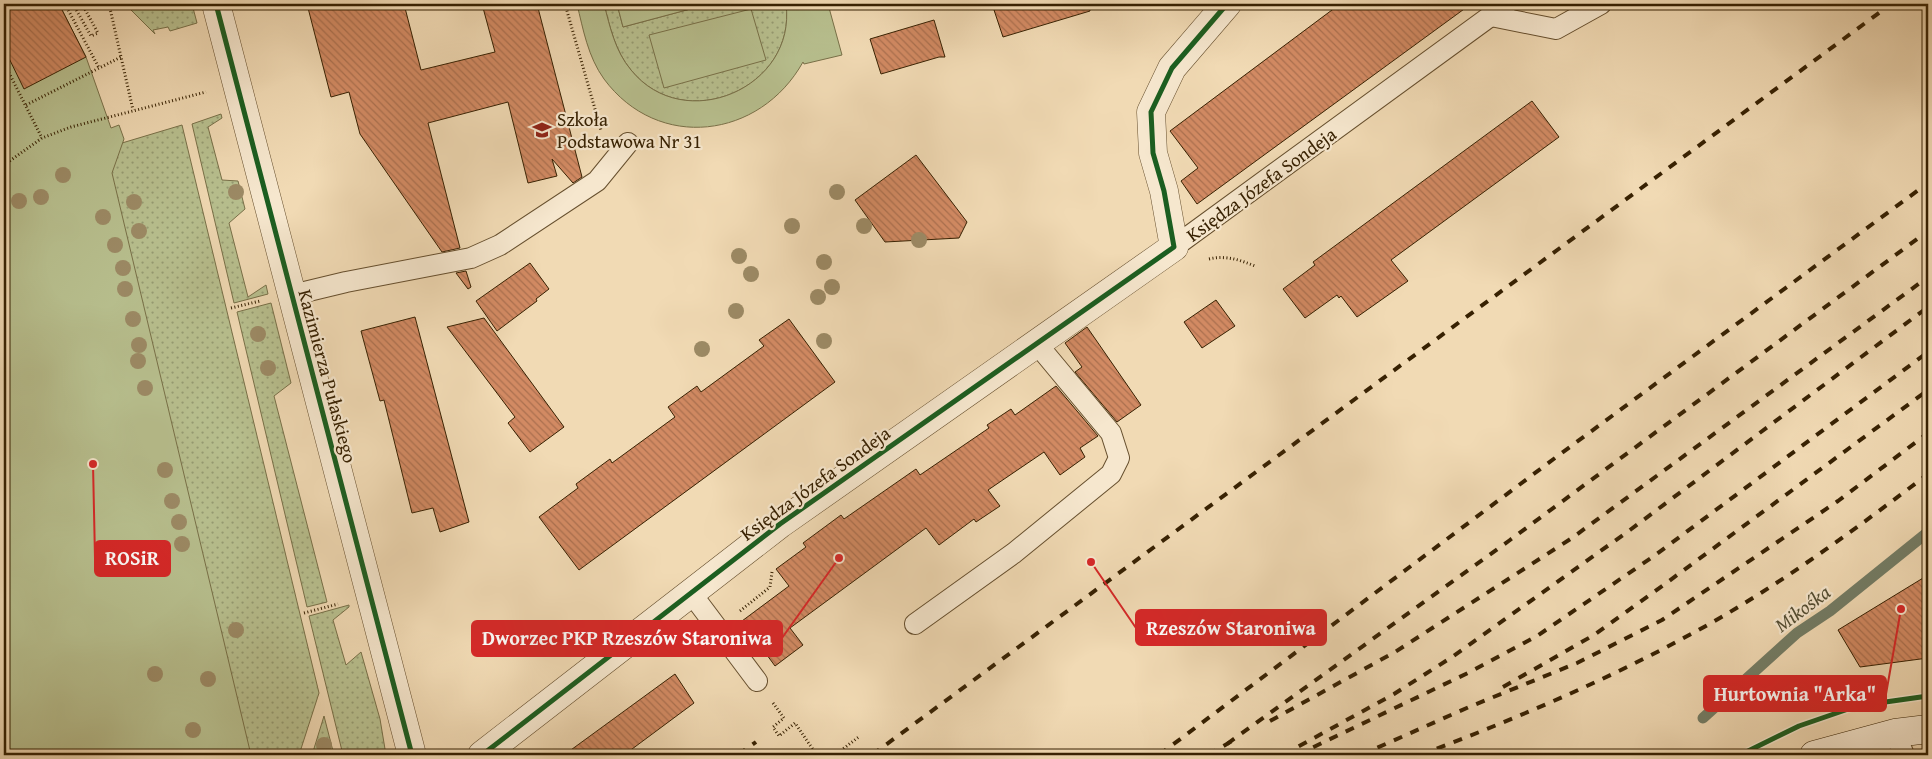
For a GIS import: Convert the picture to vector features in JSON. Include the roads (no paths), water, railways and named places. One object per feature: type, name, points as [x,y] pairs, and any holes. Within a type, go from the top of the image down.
[{"type":"street","name":"Kazimierza Pułaskiego","points":[[216,4],[280,297],[412,755]]},
{"type":"street","points":[[1174,247],[1164,191],[1153,153],[1151,112],[1172,68],[1227,4]]},
{"type":"street","name":"Księdza Józefa Sondeja","points":[[482,755],[780,524],[1174,247]]},
{"type":"street","points":[[1814,755],[1900,744],[1928,729]]},
{"type":"lane","name":"Księdza Józefa Sondeja","points":[[1174,247],[1507,4]]},
{"type":"lane","points":[[1491,16],[1556,29],[1602,4]]},
{"type":"lane","points":[[280,297],[471,258],[500,246],[597,180],[628,143]]},
{"type":"lane","points":[[915,624],[1014,554],[1111,474],[1118,458],[1111,433],[1037,344]]},
{"type":"lane","points":[[691,593],[756,681]]},
{"type":"waterway","name":"Mikośka","points":[[1703,718],[1797,633],[1830,611],[1928,532]]},
{"type":"railway","points":[[872,755],[1891,4]]},
{"type":"railway","points":[[1159,755],[1559,455],[1928,183]]},
{"type":"railway","points":[[1227,744],[1510,540],[1928,231]]},
{"type":"railway","points":[[1270,721],[1395,652],[1572,538],[1928,277]]},
{"type":"railway","points":[[1283,755],[1394,694],[1452,657],[1630,530],[1928,307]]},
{"type":"railway","points":[[1297,755],[1470,672],[1537,636],[1654,556],[1928,352]]},
{"type":"railway","points":[[1503,687],[1594,635],[1928,390]]},
{"type":"railway","points":[[1361,755],[1469,707],[1577,663],[1662,620],[1838,501],[1928,433]]},
{"type":"railway","points":[[1420,755],[1558,699],[1660,651],[1724,616],[1784,578],[1843,537],[1928,474]]},
{"type":"railway","points":[[1208,755],[1232,741]]},
{"type":"railway","points":[[738,755],[756,742]]},
{"type":"place","name":"Szkoła Podstawowa Nr 31","points":[[542,130]]},
{"type":"place","name":"ROSiR","points":[[93,464]]},
{"type":"place","name":"Dworzec PKP Rzeszów Staroniwa","points":[[839,558]]},
{"type":"place","name":"Rzeszów Staroniwa","points":[[1091,562]]},
{"type":"place","name":"Hurtownia \"Arka\"","points":[[1901,609]]}]
